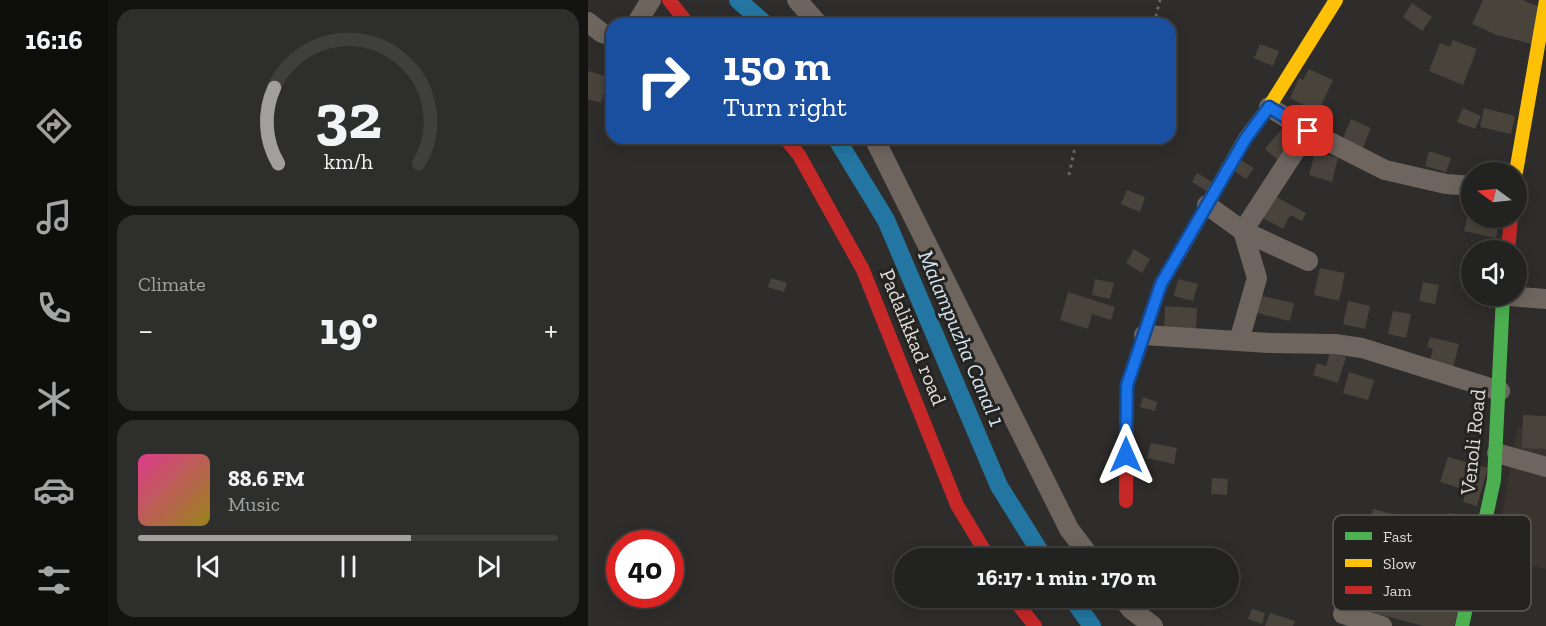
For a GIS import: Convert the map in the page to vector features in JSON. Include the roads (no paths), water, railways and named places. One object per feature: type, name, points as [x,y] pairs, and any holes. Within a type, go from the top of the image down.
[{"type":"street","points":[[640,18],[651,0]]},
{"type":"street","points":[[669,0],[683,18]]},
{"type":"street","points":[[796,0],[812,18]]},
{"type":"street","points":[[1126,501],[1127,385],[1161,284],[1246,138],[1269,107],[1336,0]]},
{"type":"street","points":[[1518,162],[1546,0]]},
{"type":"street","points":[[588,22],[606,34]]},
{"type":"street","points":[[1269,107],[1308,131],[1385,170],[1446,184],[1461,185]]},
{"type":"street","points":[[1239,341],[1257,278],[1243,231],[1308,131]]},
{"type":"street","name":"Padalikkad road","points":[[790,144],[799,155],[863,270],[957,505],[983,548]]},
{"type":"street","points":[[877,144],[1069,529],[1083,548]]},
{"type":"street","points":[[1207,205],[1243,231],[1308,261]]},
{"type":"street","points":[[1527,297],[1546,298]]},
{"type":"street","name":"Venoli Road","points":[[1486,515],[1497,453],[1503,306]]},
{"type":"street","points":[[1144,335],[1335,344],[1362,348],[1500,391]]},
{"type":"street","points":[[1497,453],[1546,467]]},
{"type":"street","points":[[1021,608],[1035,626]]},
{"type":"street","points":[[1130,608],[1153,626]]},
{"type":"street","name":"Venoli Road","points":[[1462,626],[1465,611]]},
{"type":"street","points":[[1344,614],[1382,626]]},
{"type":"waterway","name":"Malampuzha Canal 1","points":[[738,0],[758,18]]},
{"type":"waterway","name":"Malampuzha Canal 1","points":[[840,144],[886,220],[999,486],[1038,548]]},
{"type":"waterway","name":"Malampuzha Canal 1","points":[[1079,608],[1092,626]]}]
